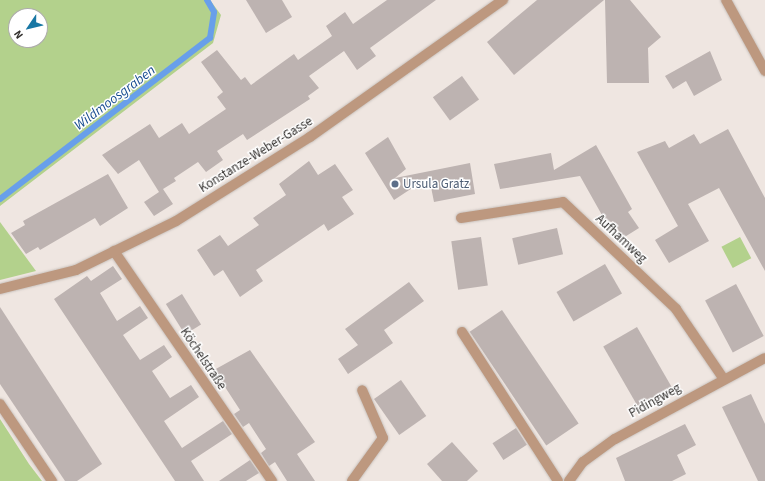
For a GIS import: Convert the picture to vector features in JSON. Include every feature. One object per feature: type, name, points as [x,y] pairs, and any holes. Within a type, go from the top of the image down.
[{"type":"street","name":"Konstanze-Weber-Gasse","points":[[0,289],[76,270],[176,221],[310,137],[503,0]]},
{"type":"street","points":[[726,0],[765,71]]},
{"type":"street","name":"Aufhamweg","points":[[461,218],[563,202],[676,309],[723,378]]},
{"type":"street","name":"Köchelstraße","points":[[114,251],[272,481]]},
{"type":"street","points":[[462,332],[558,481]]},
{"type":"street","name":"Pidingweg","points":[[569,481],[583,462],[615,439],[723,378],[765,358]]},
{"type":"street","points":[[352,481],[383,438],[362,390]]},
{"type":"street","points":[[0,404],[52,481]]},
{"type":"green space","points":[[0,0],[210,0],[221,15],[213,43],[0,206]]},
{"type":"green space","points":[[0,222],[36,271],[0,280]]},
{"type":"green space","points":[[740,237],[751,258],[733,268],[721,247]]},
{"type":"green space","points":[[0,419],[29,464],[42,481],[0,481]]},
{"type":"building","points":[[246,0],[282,0],[292,17],[266,33]]},
{"type":"building","points":[[387,0],[436,0],[370,48],[376,56],[357,70],[344,51],[309,76],[319,88],[308,96],[310,99],[247,140],[243,134],[217,151],[223,160],[206,172],[198,162],[174,178],[176,181],[163,189],[173,204],[154,216],[144,202],[159,192],[139,160],[118,174],[102,155],[150,124],[159,138],[182,123],[189,134],[226,109],[217,97],[223,92],[201,62],[217,50],[241,80],[245,77],[251,85],[294,54],[298,60],[332,36],[326,26],[345,12],[353,24]]},
{"type":"building","points":[[537,0],[604,0],[514,75],[487,42]]},
{"type":"building","points":[[605,0],[630,0],[661,37],[648,48],[649,83],[607,83]]},
{"type":"building","points":[[710,51],[722,80],[694,96],[686,81],[673,89],[665,76]]},
{"type":"building","points":[[462,76],[479,99],[450,121],[433,97]]},
{"type":"building","points":[[728,129],[765,198],[765,271],[719,188],[688,204],[709,241],[669,263],[655,240],[678,226],[637,152],[665,141],[669,148],[694,134],[700,144]]},
{"type":"building","points":[[388,137],[406,169],[395,178],[470,163],[475,194],[434,202],[429,177],[394,200],[365,153]]},
{"type":"building","points":[[596,145],[632,209],[628,212],[639,228],[623,238],[613,221],[607,224],[580,176],[500,189],[494,164],[551,153],[554,170]]},
{"type":"building","points":[[309,161],[318,175],[335,164],[353,190],[342,197],[354,214],[328,231],[324,224],[256,270],[263,281],[240,297],[223,270],[214,276],[197,250],[220,235],[228,246],[259,225],[253,218],[286,195],[279,184]]},
{"type":"building","points":[[108,174],[128,208],[100,226],[95,218],[40,250],[38,247],[26,254],[11,233],[25,225],[23,221]]},
{"type":"building","points":[[557,228],[563,254],[518,265],[512,238]]},
{"type":"building","points":[[481,237],[488,286],[458,290],[451,241]]},
{"type":"building","points":[[605,264],[622,293],[574,321],[557,292]]},
{"type":"building","points":[[113,266],[122,279],[100,293],[117,321],[140,306],[148,318],[123,335],[140,360],[164,345],[172,357],[152,371],[170,398],[191,385],[199,397],[164,421],[182,448],[223,421],[232,434],[191,461],[204,481],[175,481],[54,299],[87,276],[91,281]]},
{"type":"building","points":[[409,282],[424,301],[384,330],[393,343],[348,374],[338,359],[358,345],[345,329]]},
{"type":"building","points":[[736,284],[764,336],[733,353],[705,300]]},
{"type":"building","points":[[182,294],[201,325],[185,335],[166,304]]},
{"type":"building","points":[[0,307],[102,464],[77,481],[65,481],[0,384]]},
{"type":"building","points":[[502,310],[579,424],[546,445],[470,332]]},
{"type":"building","points":[[637,327],[672,387],[638,406],[603,346]]},
{"type":"building","points":[[250,350],[315,442],[297,454],[315,481],[287,481],[275,462],[269,466],[261,453],[266,449],[249,423],[243,427],[234,414],[240,410],[214,370]]},
{"type":"building","points":[[401,380],[426,416],[399,435],[374,399]]},
{"type":"building","points":[[751,394],[765,424],[765,481],[758,481],[722,407]]},
{"type":"building","points":[[685,424],[696,445],[677,455],[686,474],[672,481],[625,481],[616,458]]},
{"type":"building","points":[[516,428],[527,445],[503,460],[493,443]]},
{"type":"building","points":[[452,442],[478,471],[467,481],[442,481],[427,464]]},
{"type":"building","points":[[250,460],[259,473],[246,481],[219,481]]},
{"type":"waterway","name":"Wildmoosgraben","points":[[0,199],[210,38],[214,12],[207,0]]},
{"type":"place","name":"Ursula Gratz","points":[[395,184]]}]
